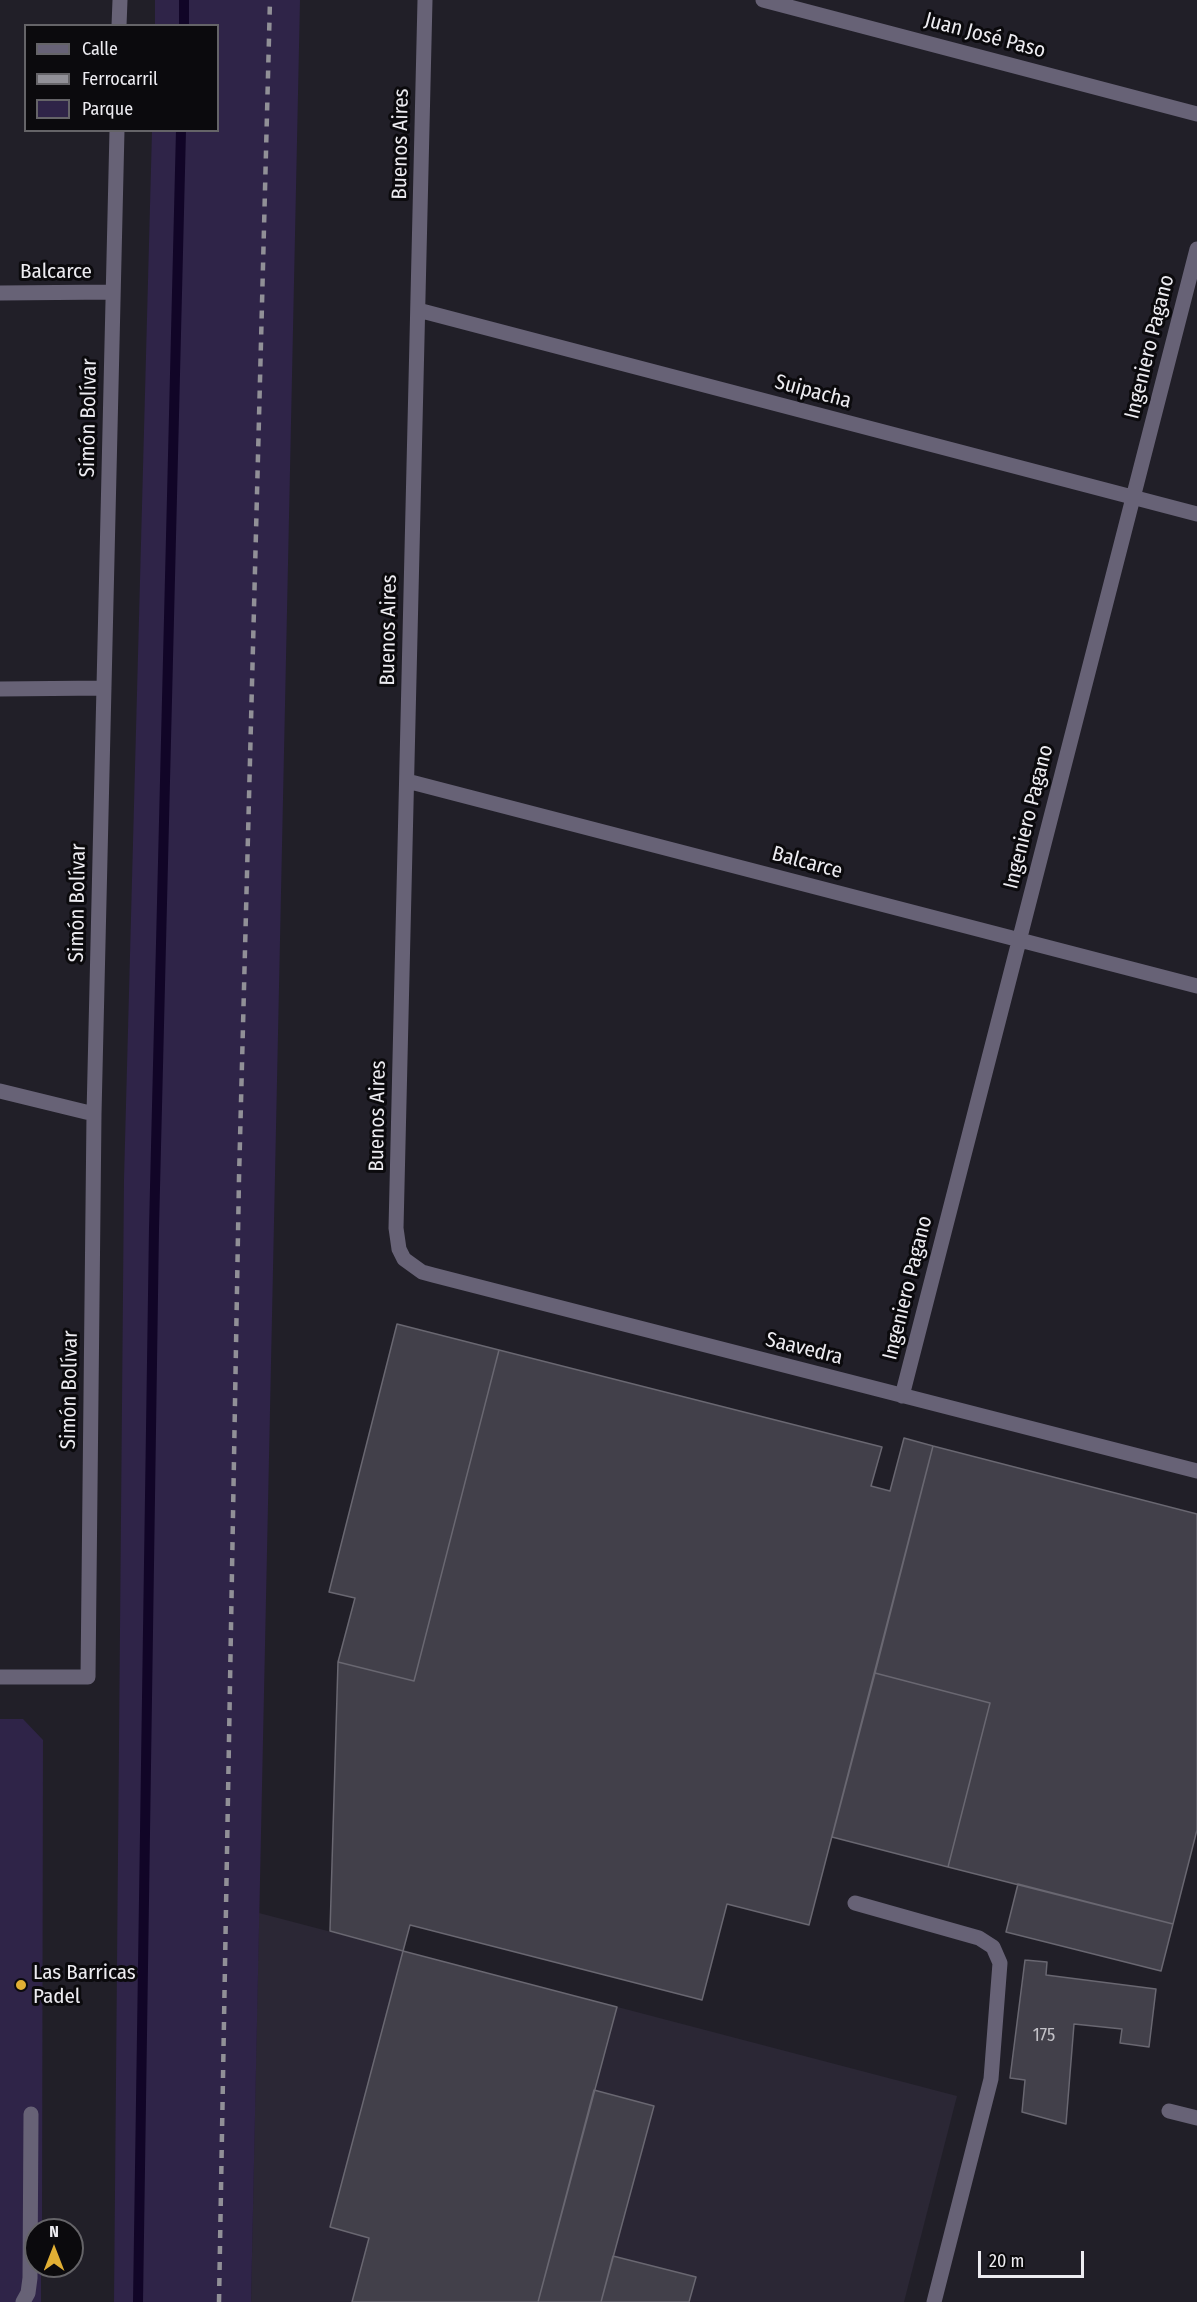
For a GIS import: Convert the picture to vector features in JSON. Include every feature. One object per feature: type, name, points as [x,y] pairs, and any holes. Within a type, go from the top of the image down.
[{"type":"street","points":[[119,24],[120,0]]},
{"type":"street","name":"Buenos Aires","points":[[404,1259],[399,1250],[396,1228],[425,0]]},
{"type":"street","name":"Juan José Paso","points":[[763,0],[1197,114]]},
{"type":"street","name":"Simón Bolívar","points":[[0,1677],[88,1677],[94,1114],[117,132]]},
{"type":"street","name":"Ingeniero Pagano","points":[[902,1396],[1197,249]]},
{"type":"street","name":"Balcarce","points":[[0,293],[113,292]]},
{"type":"street","name":"Suipacha","points":[[418,310],[1197,514]]},
{"type":"street","points":[[0,689],[104,688]]},
{"type":"street","name":"Balcarce","points":[[407,781],[1197,986]]},
{"type":"street","points":[[0,1091],[94,1114]]},
{"type":"street","name":"Saavedra","points":[[404,1259],[422,1272],[433,1275],[1197,1471]]},
{"type":"street","points":[[855,1903],[979,1938],[993,1947],[997,1954],[1000,1972],[992,2071],[934,2302]]},
{"type":"street","points":[[1169,2111],[1197,2118]]},
{"type":"street","points":[[23,2302],[30,2278],[31,2114]]},
{"type":"shaded area","points":[[259,1913],[957,2096],[904,2302],[251,2302]]},
{"type":"green space","points":[[155,0],[300,0],[251,2302],[114,2302],[124,1179],[152,132],[219,132],[219,24],[155,24]]},
{"type":"green space","name":"Las Barricas Padel","points":[[0,1719],[23,1719],[43,1740],[42,2218],[24,2218],[24,2278],[41,2278],[41,2302],[0,2302]]},
{"type":"building","points":[[397,1324],[499,1350],[414,1681],[338,1662],[355,1598],[329,1592]]},
{"type":"building","points":[[499,1350],[882,1447],[871,1486],[890,1491],[904,1438],[933,1446],[809,1925],[727,1904],[702,2000],[410,1925],[403,1951],[330,1931],[338,1662],[414,1681]]},
{"type":"building","points":[[933,1446],[1197,1514],[1197,1830],[1173,1924],[948,1867],[990,1703],[875,1673]]},
{"type":"building","points":[[875,1673],[990,1703],[948,1867],[832,1837]]},
{"type":"building","points":[[1018,1884],[1173,1924],[1161,1971],[1006,1932]]},
{"type":"building","points":[[403,1951],[617,2007],[538,2302],[352,2302],[369,2238],[330,2227]]},
{"type":"building","points":[[1025,1960],[1047,1962],[1046,1975],[1156,1989],[1149,2047],[1120,2043],[1122,2029],[1074,2024],[1066,2124],[1022,2112],[1025,2080],[1010,2078]]},
{"type":"building","points":[[594,2090],[654,2106],[601,2302],[538,2302]]},
{"type":"building","points":[[613,2256],[696,2277],[689,2302],[601,2302]]},
{"type":"waterway","points":[[184,0],[184,24]]},
{"type":"waterway","points":[[138,2302],[154,1228],[181,132]]},
{"type":"railway","points":[[219,2302],[239,1178],[270,0]]},
{"type":"place","name":"Las Barricas Padel","points":[[21,1985]]}]
